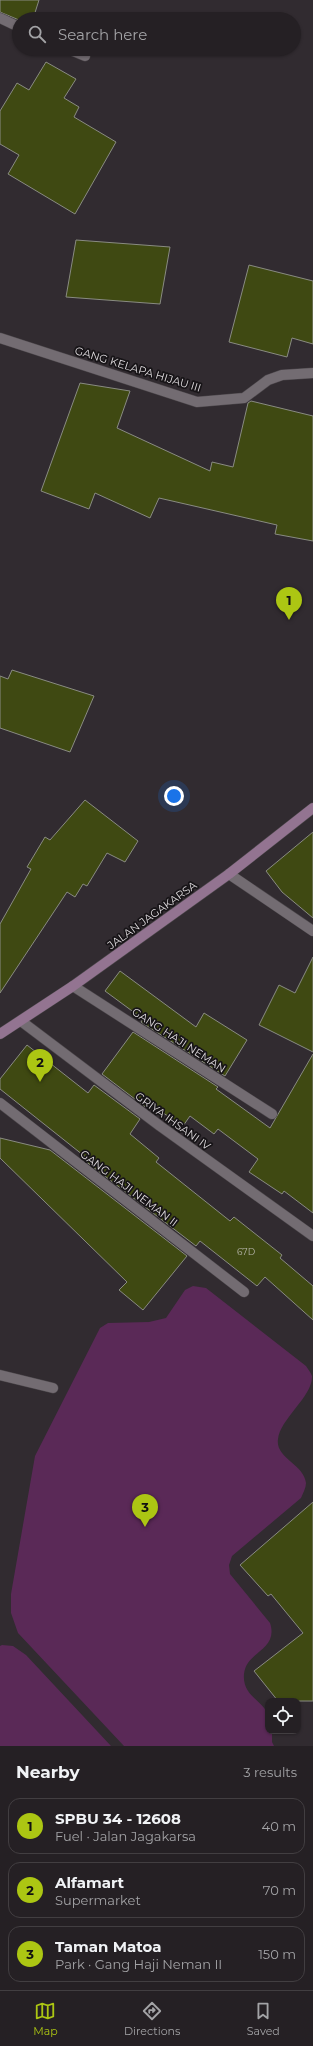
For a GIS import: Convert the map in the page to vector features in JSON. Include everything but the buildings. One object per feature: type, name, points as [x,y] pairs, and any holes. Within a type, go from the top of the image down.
[{"type":"main road","name":"JALAN JAGAKARSA","points":[[0,1034],[73,986],[229,874],[313,808]]},
{"type":"street","points":[[0,18],[12,24]]},
{"type":"street","name":"GANG KELAPA HIJAU III","points":[[0,338],[197,402],[244,398],[268,380],[282,375],[313,373]]},
{"type":"street","points":[[229,874],[313,931]]},
{"type":"street","name":"GANG HAJI NEMAN","points":[[73,986],[272,1114]]},
{"type":"street","name":"GRIYA IHSANI IV","points":[[21,1021],[160,1126],[313,1236]]},
{"type":"street","name":"GANG HAJI NEMAN II","points":[[0,1103],[244,1292]]},
{"type":"street","points":[[0,1375],[53,1388]]},
{"type":"shaded area","points":[[193,1286],[206,1288],[306,1366],[312,1376],[311,1384],[284,1424],[278,1439],[278,1446],[281,1451],[304,1476],[306,1485],[301,1498],[232,1556],[229,1565],[230,1574],[270,1623],[272,1632],[270,1639],[246,1666],[244,1681],[249,1693],[262,1705],[265,1710],[265,1734],[272,1734],[272,1742],[274,1746],[124,1746],[18,1633],[11,1613],[11,1594],[35,1456],[100,1328],[108,1323],[149,1322],[166,1318],[185,1290]]},
{"type":"shaded area","points":[[0,1646],[13,1646],[26,1655],[111,1746],[0,1746]]},
{"type":"place","name":"SPBU 34 - 12608","points":[[289,620]]},
{"type":"place","name":"Alfamart","points":[[40,1082]]},
{"type":"place","name":"Taman Matoa","points":[[145,1527]]}]
